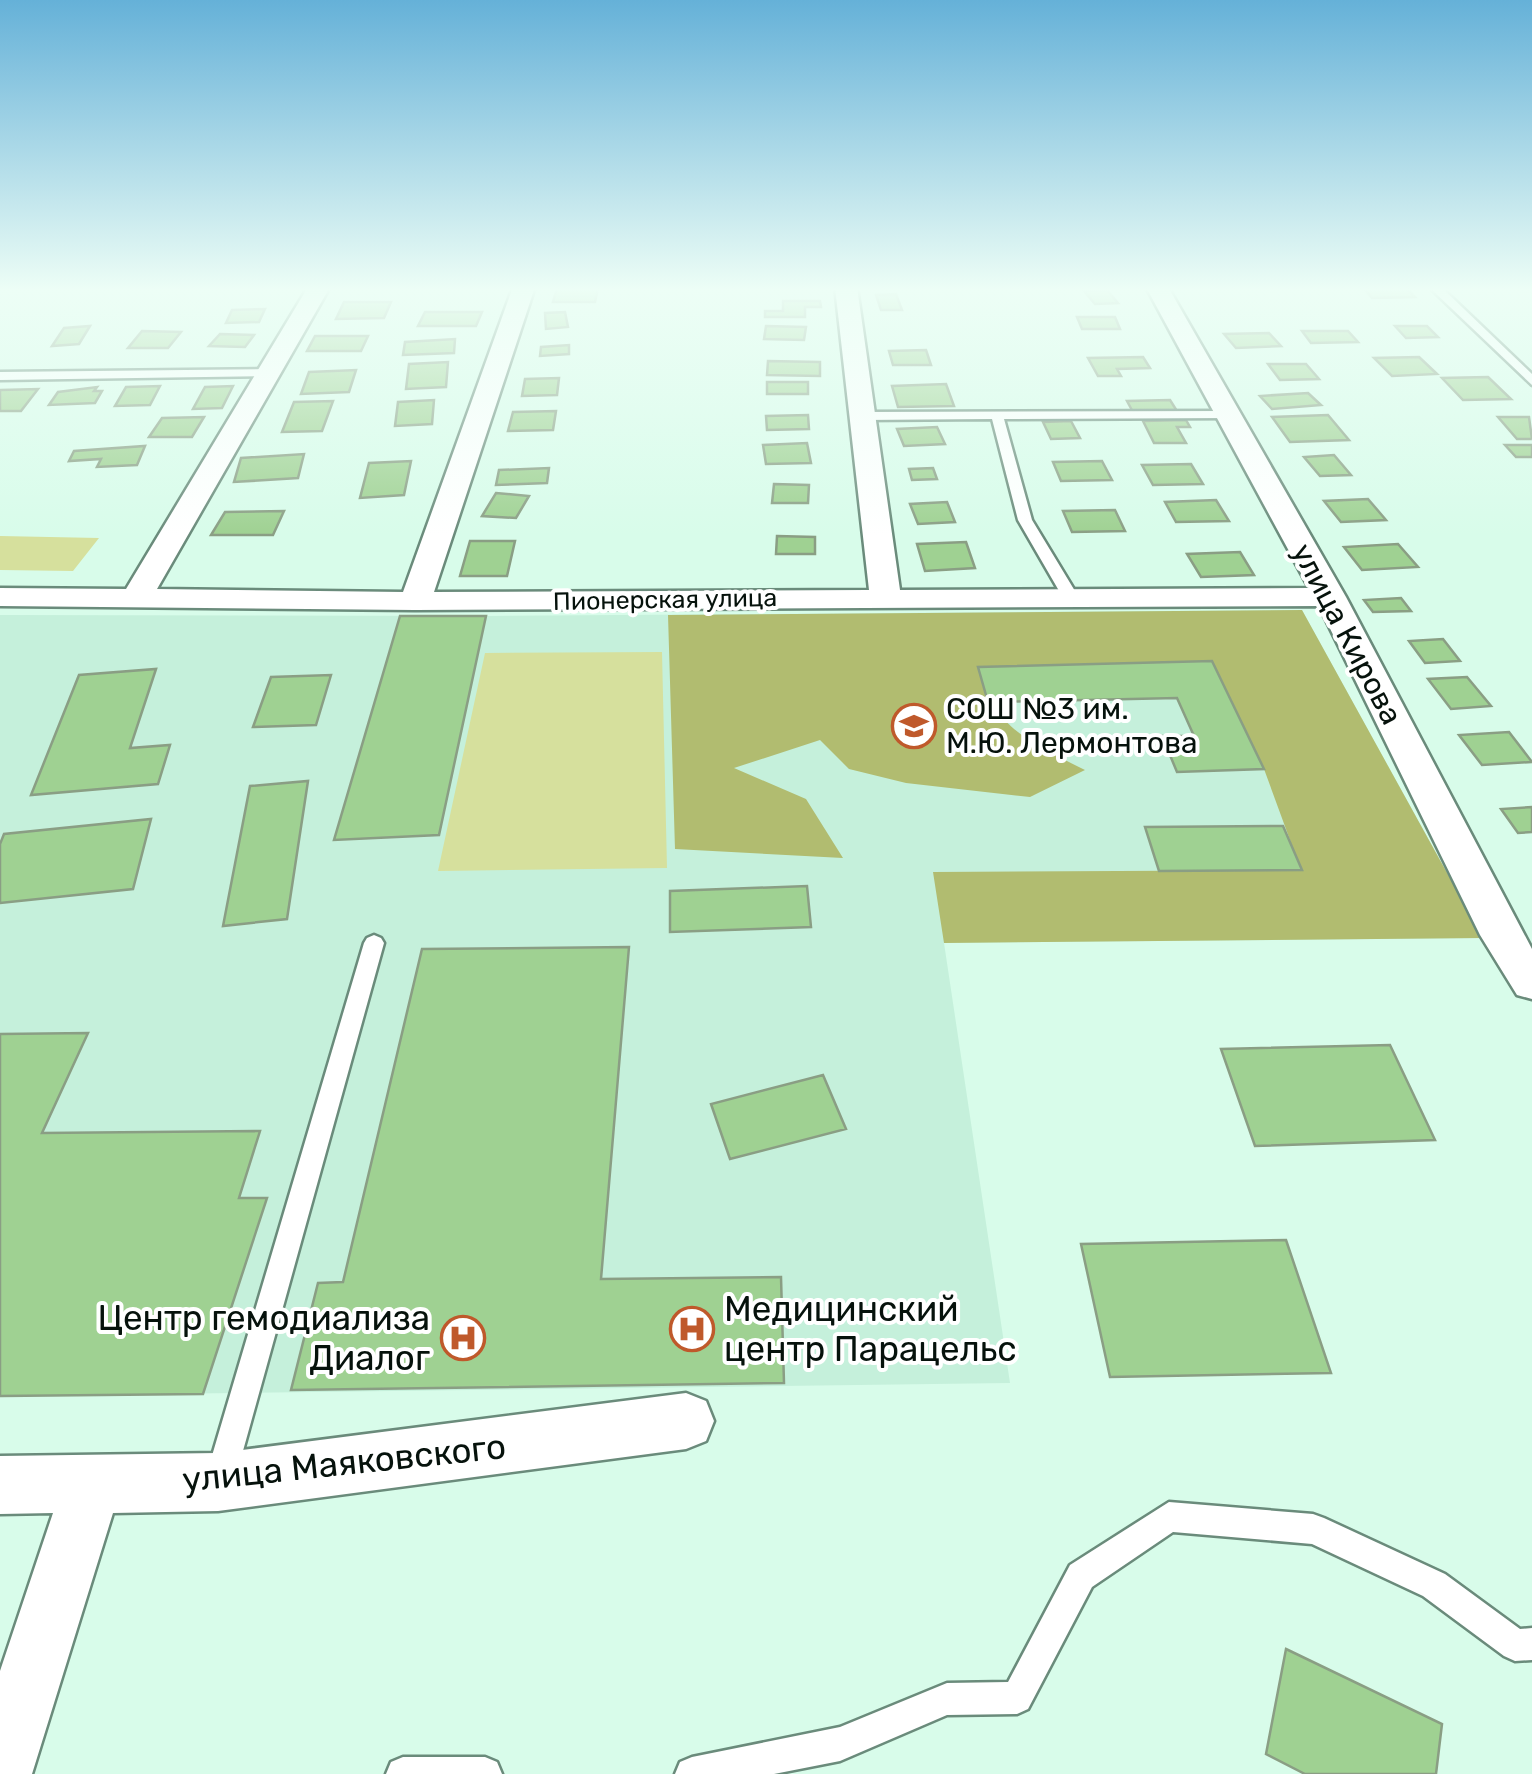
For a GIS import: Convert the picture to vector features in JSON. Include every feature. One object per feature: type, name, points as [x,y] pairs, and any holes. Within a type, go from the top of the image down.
[{"type":"street","points":[[415,602],[496,370]]},
{"type":"street","points":[[856,370],[885,596]]},
{"type":"street","name":"улица Кирова","points":[[1204,370],[1330,596],[1501,935],[1532,983]]},
{"type":"street","points":[[136,597],[270,372]]},
{"type":"street","name":"Пионерская улица","points":[[0,597],[415,602],[1330,596]]},
{"type":"street","name":"улица Маяковского","points":[[0,1485],[218,1482],[686,1422]]},
{"type":"street","points":[[0,1771],[92,1485]]},
{"type":"lane","points":[[0,376],[270,372]]},
{"type":"lane","points":[[862,416],[1229,415]]},
{"type":"lane","points":[[996,416],[1025,520],[1070,596]]},
{"type":"lane","points":[[218,1482],[374,943]]},
{"type":"lane","points":[[692,1774],[840,1744],[947,1699],[1018,1698],[1081,1576],[1169,1517],[1313,1529],[1434,1585],[1515,1646],[1532,1644]]},
{"type":"lane","points":[[404,1774],[485,1774]]},
{"type":"shaded area","points":[[1302,610],[1483,938],[944,943],[1010,1383],[0,1396],[0,615]]},
{"type":"green space","points":[[0,536],[99,538],[73,571],[0,570]]},
{"type":"green space","points":[[1302,610],[1483,938],[944,943],[933,872],[1301,870],[1264,769],[1211,661],[979,667],[993,705],[1017,732],[1085,770],[1030,797],[906,783],[849,769],[820,740],[734,768],[806,799],[843,858],[675,849],[668,615]]},
{"type":"green space","points":[[662,652],[667,868],[438,871],[485,653]]},
{"type":"building","points":[[356,370],[349,392],[301,394],[309,372]]},
{"type":"building","points":[[408,370],[447,370],[446,387],[406,389]]},
{"type":"building","points":[[767,370],[820,370],[820,376],[767,375]]},
{"type":"building","points":[[1095,370],[1117,370],[1121,376],[1098,376]]},
{"type":"building","points":[[1272,370],[1311,370],[1319,379],[1280,380]]},
{"type":"building","points":[[1386,370],[1433,370],[1437,374],[1392,376]]},
{"type":"building","points":[[1488,377],[1511,399],[1463,400],[1442,378]]},
{"type":"building","points":[[559,378],[557,395],[522,396],[525,379]]},
{"type":"building","points":[[767,382],[808,382],[808,394],[767,394]]},
{"type":"building","points":[[946,384],[954,406],[898,407],[892,386]]},
{"type":"building","points":[[160,386],[150,405],[115,406],[126,387]]},
{"type":"building","points":[[233,386],[222,408],[193,409],[205,387]]},
{"type":"building","points":[[97,387],[94,391],[102,391],[95,403],[49,405],[58,392]]},
{"type":"building","points":[[38,389],[21,411],[0,411],[0,390]]},
{"type":"building","points":[[1308,393],[1321,405],[1272,409],[1260,396]]},
{"type":"building","points":[[434,400],[432,424],[395,426],[398,402]]},
{"type":"building","points":[[1170,400],[1177,411],[1133,412],[1127,401]]},
{"type":"building","points":[[333,401],[322,431],[282,432],[294,402]]},
{"type":"building","points":[[556,411],[553,430],[508,431],[513,412]]},
{"type":"building","points":[[808,415],[809,429],[767,430],[766,416]]},
{"type":"building","points":[[1328,415],[1349,440],[1290,442],[1272,417]]},
{"type":"building","points":[[204,417],[192,437],[149,437],[162,418]]},
{"type":"building","points":[[1498,417],[1529,417],[1532,439],[1517,439]]},
{"type":"building","points":[[1186,420],[1190,427],[1177,427],[1186,443],[1154,443],[1143,421]]},
{"type":"building","points":[[1071,421],[1080,438],[1051,439],[1043,422]]},
{"type":"building","points":[[937,427],[945,444],[904,446],[897,429]]},
{"type":"building","points":[[807,443],[811,463],[766,464],[763,445]]},
{"type":"building","points":[[1505,445],[1532,445],[1532,457],[1516,457]]},
{"type":"building","points":[[145,446],[137,465],[97,467],[101,459],[69,461],[74,451]]},
{"type":"building","points":[[304,454],[298,478],[234,482],[241,458]]},
{"type":"building","points":[[1334,455],[1351,475],[1320,476],[1304,457]]},
{"type":"building","points":[[411,461],[404,495],[360,498],[369,463]]},
{"type":"building","points":[[1102,461],[1112,480],[1061,481],[1053,462]]},
{"type":"building","points":[[1191,464],[1203,484],[1153,485],[1142,465]]},
{"type":"building","points":[[549,468],[547,483],[496,485],[499,470]]},
{"type":"building","points":[[933,468],[937,479],[912,480],[909,469]]},
{"type":"building","points":[[774,484],[809,485],[808,503],[772,503]]},
{"type":"building","points":[[496,493],[529,496],[516,518],[482,516]]},
{"type":"building","points":[[1368,499],[1386,520],[1341,522],[1324,501]]},
{"type":"building","points":[[1216,500],[1229,521],[1176,522],[1165,502]]},
{"type":"building","points":[[947,502],[955,522],[918,524],[910,504]]},
{"type":"building","points":[[1115,510],[1125,531],[1072,532],[1063,511]]},
{"type":"building","points":[[284,511],[273,535],[211,535],[225,512]]},
{"type":"building","points":[[777,536],[815,537],[815,554],[776,554]]},
{"type":"building","points":[[470,541],[515,541],[507,576],[460,576]]},
{"type":"building","points":[[966,542],[975,568],[925,571],[917,544]]},
{"type":"building","points":[[1398,544],[1418,567],[1362,570],[1344,547]]},
{"type":"building","points":[[1240,552],[1254,575],[1201,577],[1187,554]]},
{"type":"building","points":[[1401,598],[1411,611],[1373,612],[1364,600]]},
{"type":"building","points":[[400,616],[486,616],[439,835],[334,840]]},
{"type":"building","points":[[1443,639],[1460,661],[1425,663],[1409,641]]},
{"type":"building","points":[[1212,661],[1264,769],[1177,772],[1162,736],[1194,736],[1177,698],[988,702],[978,667]]},
{"type":"building","points":[[156,669],[130,748],[170,745],[158,784],[31,795],[79,675]]},
{"type":"building","points":[[331,675],[316,725],[253,727],[271,677]]},
{"type":"building","points":[[1467,677],[1491,706],[1451,709],[1428,679]]},
{"type":"building","points":[[1509,732],[1532,762],[1482,765],[1459,735]]},
{"type":"building","points":[[308,781],[287,919],[223,926],[250,786]]},
{"type":"building","points":[[1532,807],[1532,832],[1518,833],[1501,809]]},
{"type":"building","points":[[151,819],[133,889],[0,903],[0,844],[4,834]]},
{"type":"building","points":[[1283,826],[1302,870],[1159,871],[1145,827]]},
{"type":"building","points":[[807,886],[811,927],[670,932],[670,891]]},
{"type":"building","points":[[629,947],[601,1279],[781,1277],[784,1383],[291,1390],[318,1283],[343,1282],[422,949]]},
{"type":"building","points":[[88,1033],[42,1133],[260,1131],[239,1198],[267,1198],[203,1394],[0,1396],[0,1034]]},
{"type":"building","points":[[1390,1045],[1435,1140],[1255,1146],[1221,1049]]},
{"type":"building","points":[[823,1075],[846,1129],[730,1159],[711,1104]]},
{"type":"building","points":[[1286,1240],[1331,1373],[1110,1377],[1081,1244]]},
{"type":"building","points":[[1286,1649],[1442,1724],[1436,1774],[1305,1774],[1266,1754]]},
{"type":"place","name":"СОШ №3 им. М.Ю. Лермонтова","points":[[914,726]]},
{"type":"place","name":"Медицинский центр Парацельс","points":[[692,1329]]},
{"type":"place","name":"Центр гемодиализа Диалог","points":[[463,1338]]}]
